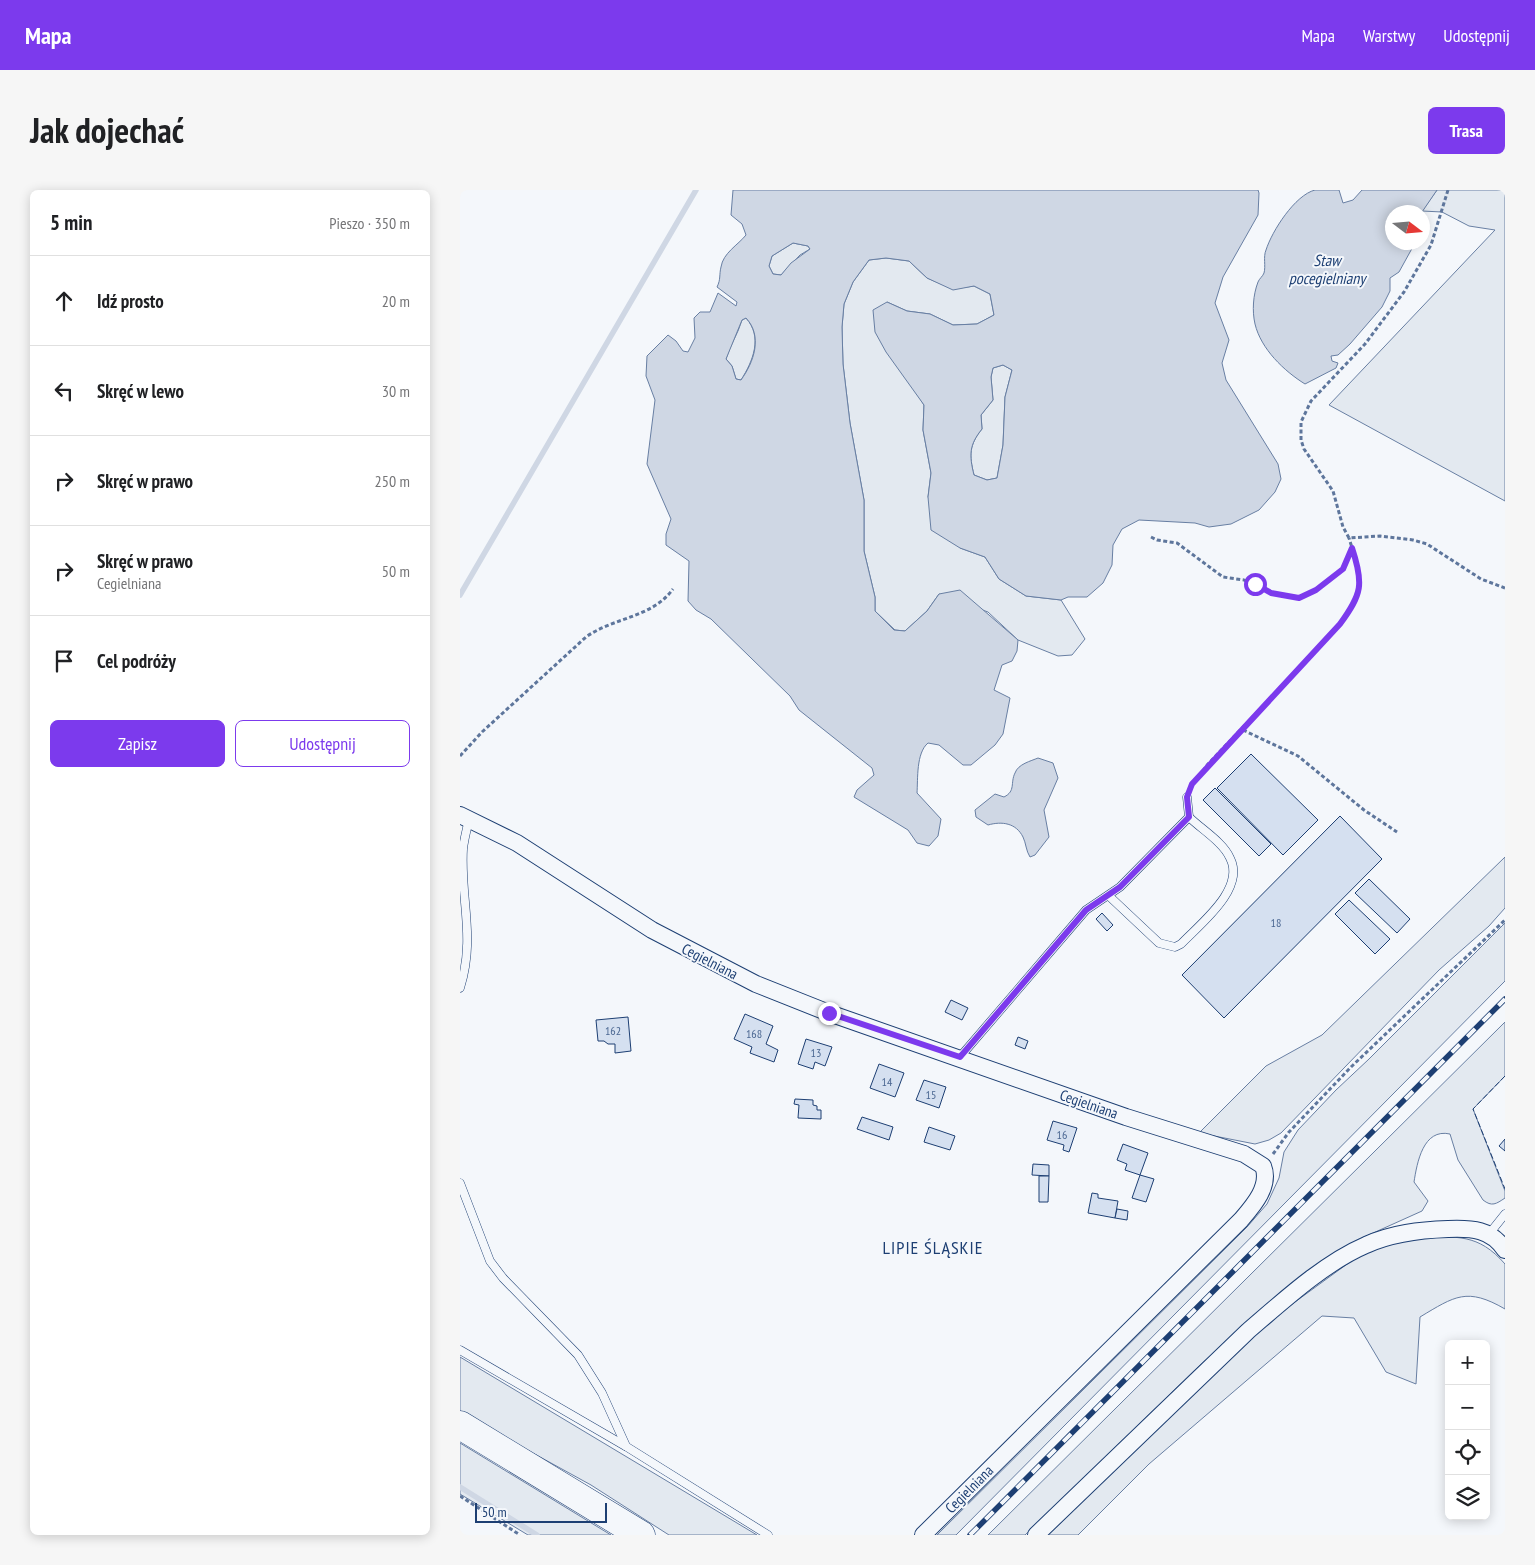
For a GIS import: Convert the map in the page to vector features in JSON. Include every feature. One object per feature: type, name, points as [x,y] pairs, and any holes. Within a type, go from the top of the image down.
[{"type":"highway","points":[[460,1425],[641,1535]]},
{"type":"street","name":"Cegielniana","points":[[465,817],[517,843],[652,930],[728,971],[829,1013],[960,1057],[1126,1117],[1244,1154],[1264,1166],[1265,1177],[1260,1194],[1241,1220],[923,1535]]},
{"type":"street","points":[[1036,1535],[1248,1331],[1282,1302],[1343,1258],[1365,1245],[1404,1232],[1463,1228],[1489,1234],[1499,1241],[1505,1250]]},
{"type":"lane","points":[[1110,896],[1159,943],[1175,948],[1227,895],[1233,877],[1230,858],[1225,850],[1189,817],[1187,797]]},
{"type":"lane","points":[[460,988],[468,957],[469,936],[463,858],[465,817]]},
{"type":"lane","points":[[960,1057],[1080,917],[1110,896],[1189,817]]},
{"type":"lane","points":[[460,1183],[490,1261],[502,1278],[578,1355],[602,1393],[627,1447]]},
{"type":"lane","points":[[1489,1234],[1505,1214]]},
{"type":"lane","points":[[460,1350],[627,1447],[768,1535]]},
{"type":"path","points":[[1187,797],[1192,784],[1208,764],[1243,730],[1340,624],[1354,605],[1360,592],[1361,580],[1333,491],[1304,449],[1300,440],[1301,422],[1311,401],[1365,344],[1404,292],[1431,245],[1448,190]]},
{"type":"path","points":[[1349,538],[1380,536],[1413,540],[1427,544],[1481,579],[1505,588]]},
{"type":"path","points":[[1150,537],[1177,543],[1222,577],[1244,580],[1271,593],[1299,598],[1316,590],[1343,569],[1352,548]]},
{"type":"path","points":[[460,756],[482,732],[586,637],[606,626],[655,608],[665,601],[673,589]]},
{"type":"path","points":[[1243,730],[1298,756],[1364,810],[1397,832]]},
{"type":"path","points":[[1264,1166],[1289,1132],[1351,1068],[1505,920]]},
{"type":"path","points":[[460,1496],[520,1535]]},
{"type":"shaded area","points":[[1437,190],[1505,190],[1505,501],[1329,405],[1495,230],[1469,226],[1442,212],[1430,211],[1430,205],[1426,205]]},
{"type":"shaded area","points":[[793,243],[808,246],[810,249],[800,255],[781,275],[773,274],[769,266],[772,256]]},
{"type":"shaded area","points":[[886,258],[909,261],[927,278],[953,289],[974,286],[990,294],[994,315],[977,324],[953,325],[930,314],[907,311],[887,302],[912,386],[924,405],[923,430],[931,473],[928,497],[960,548],[985,557],[999,579],[1026,596],[1061,600],[1085,639],[1072,655],[1058,656],[1018,640],[988,612],[939,594],[927,611],[905,631],[895,630],[875,611],[875,597],[864,551],[864,500],[850,423],[843,364],[842,327],[844,304],[853,282],[869,260]]},
{"type":"shaded area","points":[[746,318],[751,325],[755,341],[752,357],[741,380],[736,379],[732,366],[726,359],[742,320]]},
{"type":"shaded area","points":[[1003,365],[1012,370],[1005,397],[1003,445],[997,478],[987,480],[974,475],[971,450],[982,429],[981,415],[993,400],[991,377],[993,368]]},
{"type":"shaded area","points":[[1505,857],[1505,908],[1489,926],[1439,970],[1281,1133],[1269,1140],[1255,1144],[1199,1133],[1266,1066],[1322,1035]]},
{"type":"shaded area","points":[[1505,923],[1505,981],[956,1535],[937,1535],[1247,1227],[1267,1204],[1279,1178],[1284,1152],[1298,1130]]},
{"type":"shaded area","points":[[1505,1022],[1505,1076],[1473,1109],[1505,1191],[1505,1198],[1494,1204],[1483,1200],[1458,1160],[1450,1134],[1433,1136],[1423,1149],[1414,1182],[1428,1201],[1422,1211],[1362,1238],[1281,1293],[1198,1367],[1025,1535],[988,1535]]},
{"type":"shaded area","points":[[1419,1237],[1456,1237],[1466,1239],[1486,1247],[1495,1254],[1505,1264],[1505,1309],[1492,1302],[1471,1296],[1452,1299],[1420,1317],[1416,1384],[1386,1372],[1354,1318],[1322,1316],[1149,1464],[1078,1535],[1048,1535],[1262,1326],[1354,1259],[1387,1243]]},
{"type":"shaded area","points":[[460,1357],[757,1535],[669,1535],[591,1485],[460,1413]]},
{"type":"shaded area","points":[[460,1443],[611,1535],[528,1535],[460,1494]]},
{"type":"water","points":[[733,190],[1258,190],[1259,193],[1258,215],[1223,277],[1215,303],[1229,340],[1222,363],[1226,380],[1278,464],[1281,479],[1275,492],[1259,510],[1231,524],[1209,527],[1195,523],[1139,520],[1122,529],[1113,545],[1112,565],[1103,583],[1087,597],[1068,597],[1061,600],[1026,596],[999,579],[985,557],[960,548],[931,530],[928,497],[931,473],[923,430],[924,405],[886,352],[875,332],[873,310],[887,302],[907,311],[930,314],[953,325],[977,324],[994,315],[990,294],[974,286],[953,290],[927,278],[909,261],[886,258],[869,260],[853,282],[844,304],[842,327],[843,364],[850,423],[864,500],[864,551],[875,597],[875,611],[894,630],[905,631],[927,611],[939,594],[960,590],[1018,640],[1017,651],[1012,661],[1002,665],[994,690],[1010,698],[1003,734],[995,745],[971,765],[963,765],[939,745],[928,743],[921,753],[918,766],[917,793],[941,819],[938,836],[929,846],[917,843],[908,830],[854,797],[857,790],[874,775],[872,768],[799,710],[790,696],[711,619],[696,610],[688,601],[689,561],[666,545],[666,534],[671,519],[647,464],[655,400],[646,376],[647,356],[668,335],[676,341],[683,351],[688,352],[695,338],[694,318],[700,312],[710,312],[718,293],[736,306],[737,302],[717,287],[722,262],[731,249],[746,235],[742,224],[731,215]],"holes":[[[793,243],[808,246],[810,249],[791,263],[781,275],[773,274],[769,266],[772,256]],[[746,318],[751,325],[754,333],[755,349],[750,365],[741,380],[736,379],[732,366],[726,359],[742,320]],[[1003,365],[1012,370],[1005,397],[1003,445],[997,478],[987,480],[974,475],[971,450],[982,429],[981,415],[993,400],[991,377],[993,368]]]},
{"type":"water","name":"Staw pocegielniany","points":[[1315,190],[1339,190],[1343,203],[1353,200],[1362,190],[1437,190],[1427,205],[1385,205],[1385,250],[1411,250],[1399,272],[1390,278],[1390,291],[1382,307],[1350,344],[1338,355],[1331,356],[1332,361],[1338,363],[1336,368],[1305,384],[1289,373],[1262,342],[1255,324],[1254,303],[1258,282],[1264,273],[1265,253],[1273,233],[1292,206],[1307,193]]},
{"type":"water","points":[[1038,758],[1053,763],[1058,778],[1044,810],[1049,837],[1035,855],[1030,857],[1023,837],[1017,829],[1003,823],[988,825],[976,817],[975,810],[995,794],[1004,797],[1008,795],[1019,767]]},
{"type":"building","points":[[1251,754],[1318,820],[1283,855],[1217,788]]},
{"type":"building","points":[[1215,788],[1271,844],[1259,856],[1203,800]]},
{"type":"building","points":[[1340,816],[1382,859],[1224,1018],[1182,975]]},
{"type":"building","points":[[1369,879],[1410,919],[1397,933],[1355,893]]},
{"type":"building","points":[[1349,900],[1390,939],[1375,954],[1335,914]]},
{"type":"building","points":[[1102,913],[1113,925],[1107,931],[1096,919]]},
{"type":"building","points":[[951,1000],[968,1008],[962,1020],[945,1012]]},
{"type":"building","points":[[745,1014],[773,1026],[766,1044],[778,1050],[774,1062],[750,1053],[752,1047],[734,1039]]},
{"type":"building","points":[[628,1017],[631,1051],[615,1053],[615,1044],[598,1041],[596,1020]]},
{"type":"building","points":[[1018,1037],[1028,1041],[1025,1049],[1015,1045]]},
{"type":"building","points":[[806,1039],[832,1047],[825,1066],[815,1062],[813,1069],[798,1064]]},
{"type":"building","points":[[879,1064],[904,1073],[895,1097],[870,1088]]},
{"type":"building","points":[[924,1080],[946,1087],[939,1108],[916,1100]]},
{"type":"building","points":[[795,1099],[813,1100],[813,1105],[817,1106],[817,1110],[821,1110],[821,1119],[798,1118],[799,1105],[794,1104]]},
{"type":"building","points":[[862,1117],[893,1127],[889,1140],[857,1129]]},
{"type":"building","points":[[1053,1121],[1077,1128],[1069,1152],[1063,1150],[1064,1145],[1047,1140]]},
{"type":"building","points":[[929,1127],[955,1136],[950,1150],[924,1142]]},
{"type":"building","points":[[1505,1139],[1505,1151],[1499,1146]]},
{"type":"building","points":[[1123,1144],[1148,1153],[1140,1175],[1125,1170],[1127,1164],[1117,1160]]},
{"type":"building","points":[[1033,1164],[1049,1165],[1049,1176],[1032,1175]]},
{"type":"building","points":[[1140,1175],[1154,1179],[1146,1202],[1132,1198]]},
{"type":"building","points":[[1039,1176],[1049,1176],[1048,1202],[1039,1202]]},
{"type":"building","points":[[1092,1193],[1098,1194],[1098,1198],[1118,1201],[1115,1218],[1088,1213]]},
{"type":"building","points":[[1117,1209],[1128,1211],[1127,1220],[1115,1218]]},
{"type":"waterway","points":[[460,595],[696,190]]},
{"type":"waterway","points":[[460,1487],[537,1535]]},
{"type":"railway","points":[[970,1535],[1505,999]]},
{"type":"fence","points":[[1505,1076],[1473,1109],[1505,1189]]},
{"type":"district","name":"LIPIE ŚLĄSKIE","points":[[933,1247]]},
{"type":"route","points":[[829,1013],[960,1057],[1086,910],[1110,896],[1120,887],[1189,817],[1187,797],[1192,784],[1208,764],[1243,730],[1340,624],[1354,605],[1360,592],[1361,580],[1352,548],[1343,569],[1316,590],[1299,598],[1271,593],[1255,584]]}]
